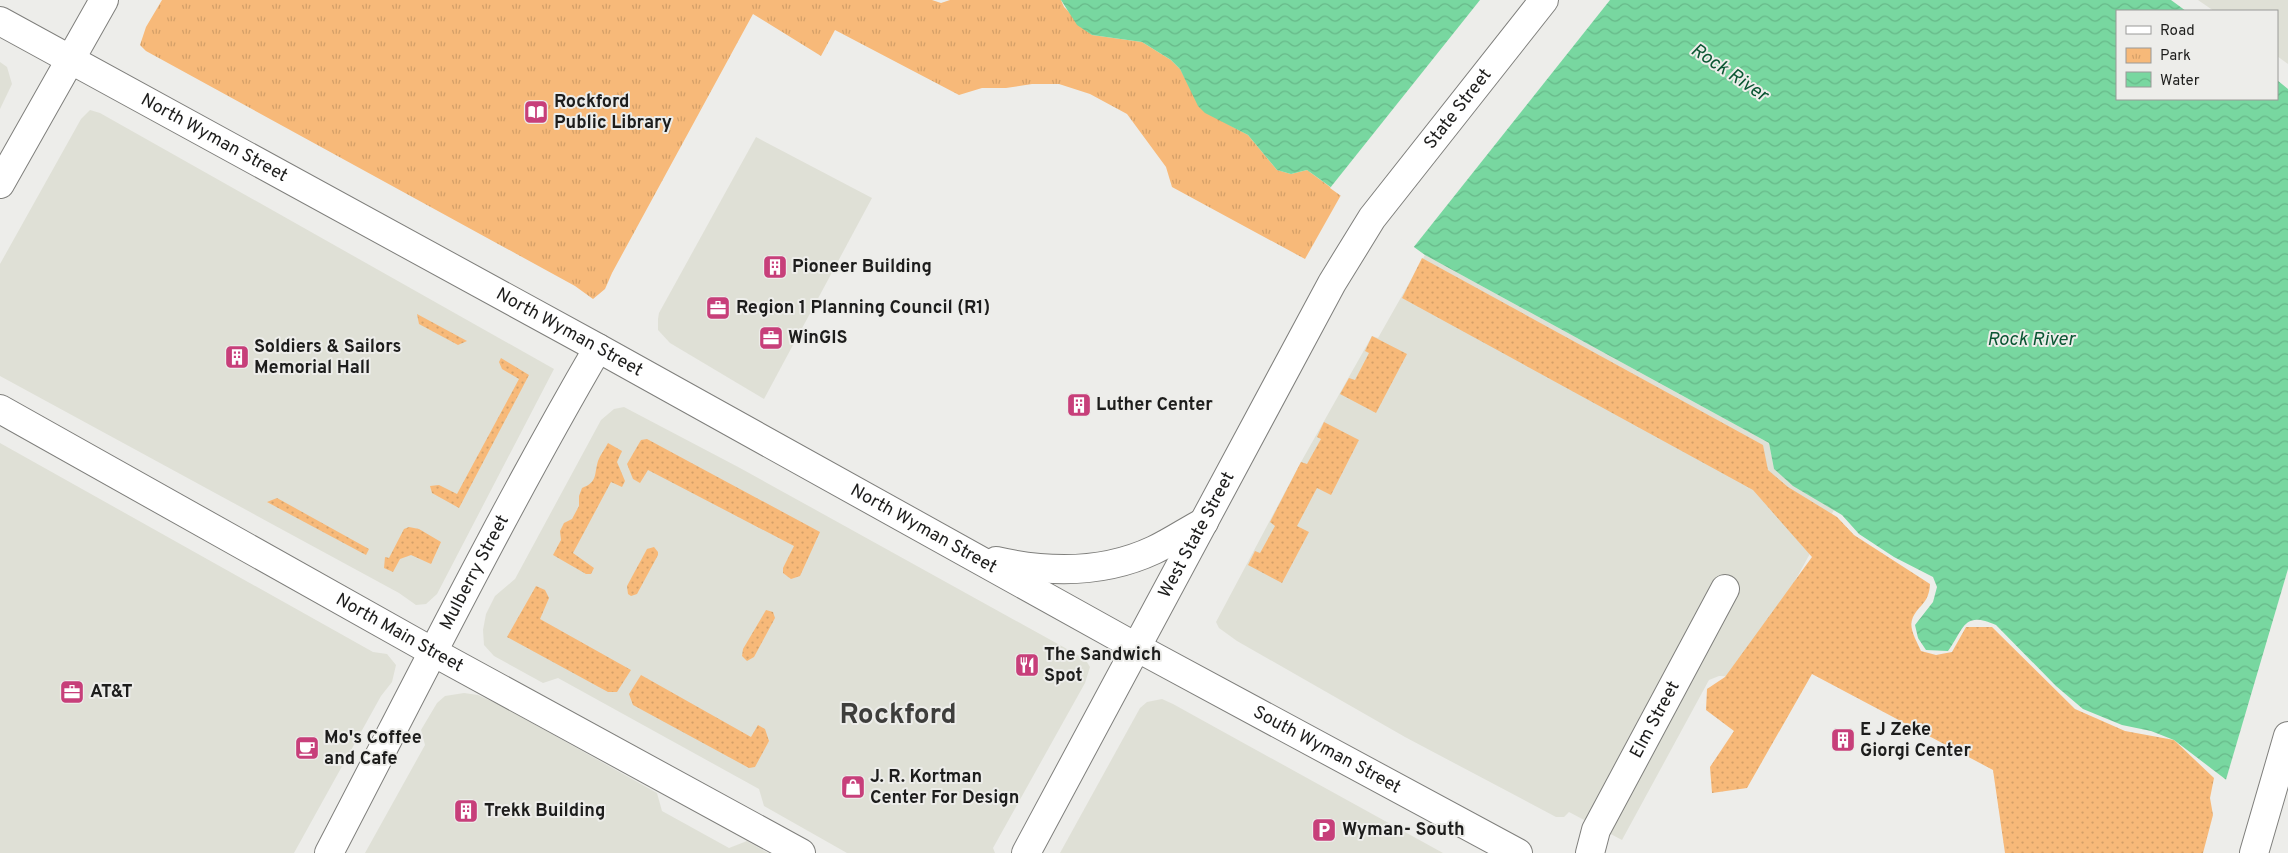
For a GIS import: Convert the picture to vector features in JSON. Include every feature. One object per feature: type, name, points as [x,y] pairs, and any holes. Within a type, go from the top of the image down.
[{"type":"main road","points":[[0,184],[104,0]]},
{"type":"main road","name":"State Street","points":[[1372,218],[1544,0]]},
{"type":"main road","name":"North Wyman Street","points":[[0,22],[598,348],[1136,647]]},
{"type":"main road","name":"West State Street","points":[[1026,853],[1332,283],[1372,218]]},
{"type":"main road","name":"Mulberry Street","points":[[329,853],[457,603],[598,348]]},
{"type":"main road","name":"North Main Street","points":[[0,409],[433,652],[801,853]]},
{"type":"main road","points":[[971,555],[1018,566],[1054,570],[1086,569],[1146,554],[1204,522]]},
{"type":"main road","name":"Elm Street","points":[[1590,853],[1596,830],[1725,589]]},
{"type":"main road","name":"South Wyman Street","points":[[1136,647],[1518,853]]},
{"type":"main road","points":[[2254,851],[2288,736]]},
{"type":"shaded area","points":[[2198,0],[2288,0],[2288,64],[2278,57],[2278,10],[2213,10]]},
{"type":"shaded area","points":[[0,62],[7,67],[12,84],[0,109]]},
{"type":"shaded area","points":[[90,110],[100,113],[554,369],[437,594],[426,604],[416,605],[399,593],[0,376],[0,264],[81,119]]},
{"type":"shaded area","name":"Pioneer Building","points":[[756,137],[872,198],[764,399],[670,343],[658,330],[659,313]]},
{"type":"shaded area","points":[[1425,255],[1769,443],[1774,469],[1794,486],[1834,510],[1742,677],[1719,676],[1709,680],[1622,840],[1569,812],[1564,817],[1556,817],[1405,737],[1237,641],[1219,628],[1216,622],[1301,462],[1372,336],[1378,338]]},
{"type":"shaded area","points":[[624,407],[740,468],[1085,659],[1090,667],[1085,683],[993,848],[995,853],[847,853],[764,806],[759,789],[558,678],[543,683],[494,656],[484,645],[483,630],[486,614],[495,596],[515,579],[601,420],[614,409]]},
{"type":"shaded area","points":[[0,443],[373,652],[387,654],[396,665],[392,682],[381,696],[294,853],[0,853]]},
{"type":"shaded area","points":[[464,693],[478,695],[500,705],[657,793],[662,811],[729,848],[747,841],[768,853],[365,853],[425,745],[421,730],[437,703],[445,696]]},
{"type":"shaded area","points":[[1162,699],[1443,853],[1060,853],[1140,708],[1147,702]]},
{"type":"green space","points":[[162,0],[932,0],[941,3],[950,0],[1061,0],[1064,7],[1092,35],[1142,42],[1171,60],[1180,69],[1188,84],[1222,121],[1248,135],[1277,170],[1291,174],[1307,170],[1341,195],[1305,259],[1172,187],[1166,167],[1127,114],[1090,94],[1059,84],[1032,84],[1006,88],[982,88],[959,95],[835,30],[821,56],[753,14],[605,289],[593,299],[575,286],[146,51],[140,45],[146,27]]},
{"type":"green space","points":[[1422,258],[1763,445],[1768,470],[1788,487],[1837,517],[1854,535],[1930,584],[1925,601],[1914,615],[1911,624],[1921,651],[1936,655],[1952,652],[1966,627],[1992,627],[2075,709],[2125,731],[2174,740],[2214,778],[2210,798],[2213,815],[2203,853],[2005,853],[1993,770],[1812,674],[1747,788],[1712,793],[1710,767],[1734,731],[1706,710],[1707,689],[1725,677],[1812,557],[1753,490],[1402,298]]},
{"type":"green space","points":[[417,314],[467,341],[458,345],[419,324]]},
{"type":"green space","points":[[1372,336],[1407,354],[1376,413],[1340,394],[1349,378],[1355,380],[1369,353],[1365,351]]},
{"type":"green space","points":[[501,358],[529,375],[459,508],[432,493],[430,486],[439,485],[457,494],[519,379],[502,369],[499,362]]},
{"type":"green space","points":[[1324,422],[1359,440],[1331,495],[1317,488],[1297,526],[1309,532],[1282,583],[1248,565],[1255,551],[1260,553],[1275,526],[1270,522],[1301,462],[1307,464],[1321,439],[1317,437]]},
{"type":"green space","points":[[647,439],[820,532],[800,576],[791,579],[783,573],[783,568],[794,546],[648,470],[640,483],[633,479],[627,464],[641,440]]},
{"type":"green space","points":[[608,443],[622,451],[617,462],[625,481],[622,487],[611,482],[573,553],[594,568],[591,574],[586,574],[553,555],[561,540],[560,531],[564,523],[572,519],[579,506],[579,496],[582,488],[593,480],[599,459]]},
{"type":"green space","points":[[277,498],[369,549],[366,555],[267,502]]},
{"type":"green space","points":[[409,527],[419,529],[441,542],[431,564],[411,555],[400,559],[393,572],[384,568],[385,557],[389,558],[404,529]]},
{"type":"green space","points":[[654,547],[658,555],[637,594],[631,596],[628,594],[627,586],[647,549]]},
{"type":"green space","points":[[536,586],[545,590],[549,598],[540,619],[631,670],[617,692],[608,692],[507,637]]},
{"type":"green space","points":[[766,610],[773,612],[775,618],[754,657],[747,661],[742,656],[743,649]]},
{"type":"green space","points":[[641,675],[751,737],[758,725],[765,729],[769,741],[755,767],[749,768],[633,705],[629,694]]},
{"type":"water","name":"Rock River","points":[[1061,0],[2171,0],[2185,10],[2116,10],[2116,100],[2278,100],[2278,81],[2288,89],[2288,827],[2174,740],[2151,731],[2122,725],[2083,709],[2056,686],[1996,625],[1985,621],[1971,621],[1962,629],[1948,651],[1926,650],[1918,638],[1915,625],[1933,602],[1937,587],[1933,577],[1894,557],[1859,534],[1842,515],[1793,486],[1774,469],[1769,443],[1425,255],[1307,170],[1291,174],[1277,170],[1248,135],[1205,113],[1198,106],[1180,69],[1171,60],[1142,42],[1092,35],[1077,25]]},
{"type":"pier","points":[[1480,0],[1610,0],[1413,248],[1330,188]]},
{"type":"pier","points":[[2288,569],[2288,829],[2225,783]]},
{"type":"place","name":"Rockford Public Library","points":[[536,112]]},
{"type":"place","name":"Pioneer Building","points":[[775,267]]},
{"type":"place","name":"Region 1 Planning Council (R1)","points":[[718,308]]},
{"type":"place","name":"WinGIS","points":[[771,338]]},
{"type":"place","name":"Soldiers & Sailors Memorial Hall","points":[[237,357]]},
{"type":"place","name":"Luther Center","points":[[1079,405]]},
{"type":"place","name":"The Sandwich Spot","points":[[1027,665]]},
{"type":"place","name":"AT&T","points":[[72,692]]},
{"type":"place","name":"E J Zeke Giorgi Center","points":[[1843,740]]},
{"type":"place","name":"Mo's Coffee and Cafe","points":[[307,748]]},
{"type":"place","name":"J. R. Kortman Center For Design","points":[[853,787]]},
{"type":"place","name":"Trekk Building","points":[[466,811]]},
{"type":"place","name":"Wyman‐ South","points":[[1324,830]]},
{"type":"district","name":"Rockford","points":[[898,716]]}]
